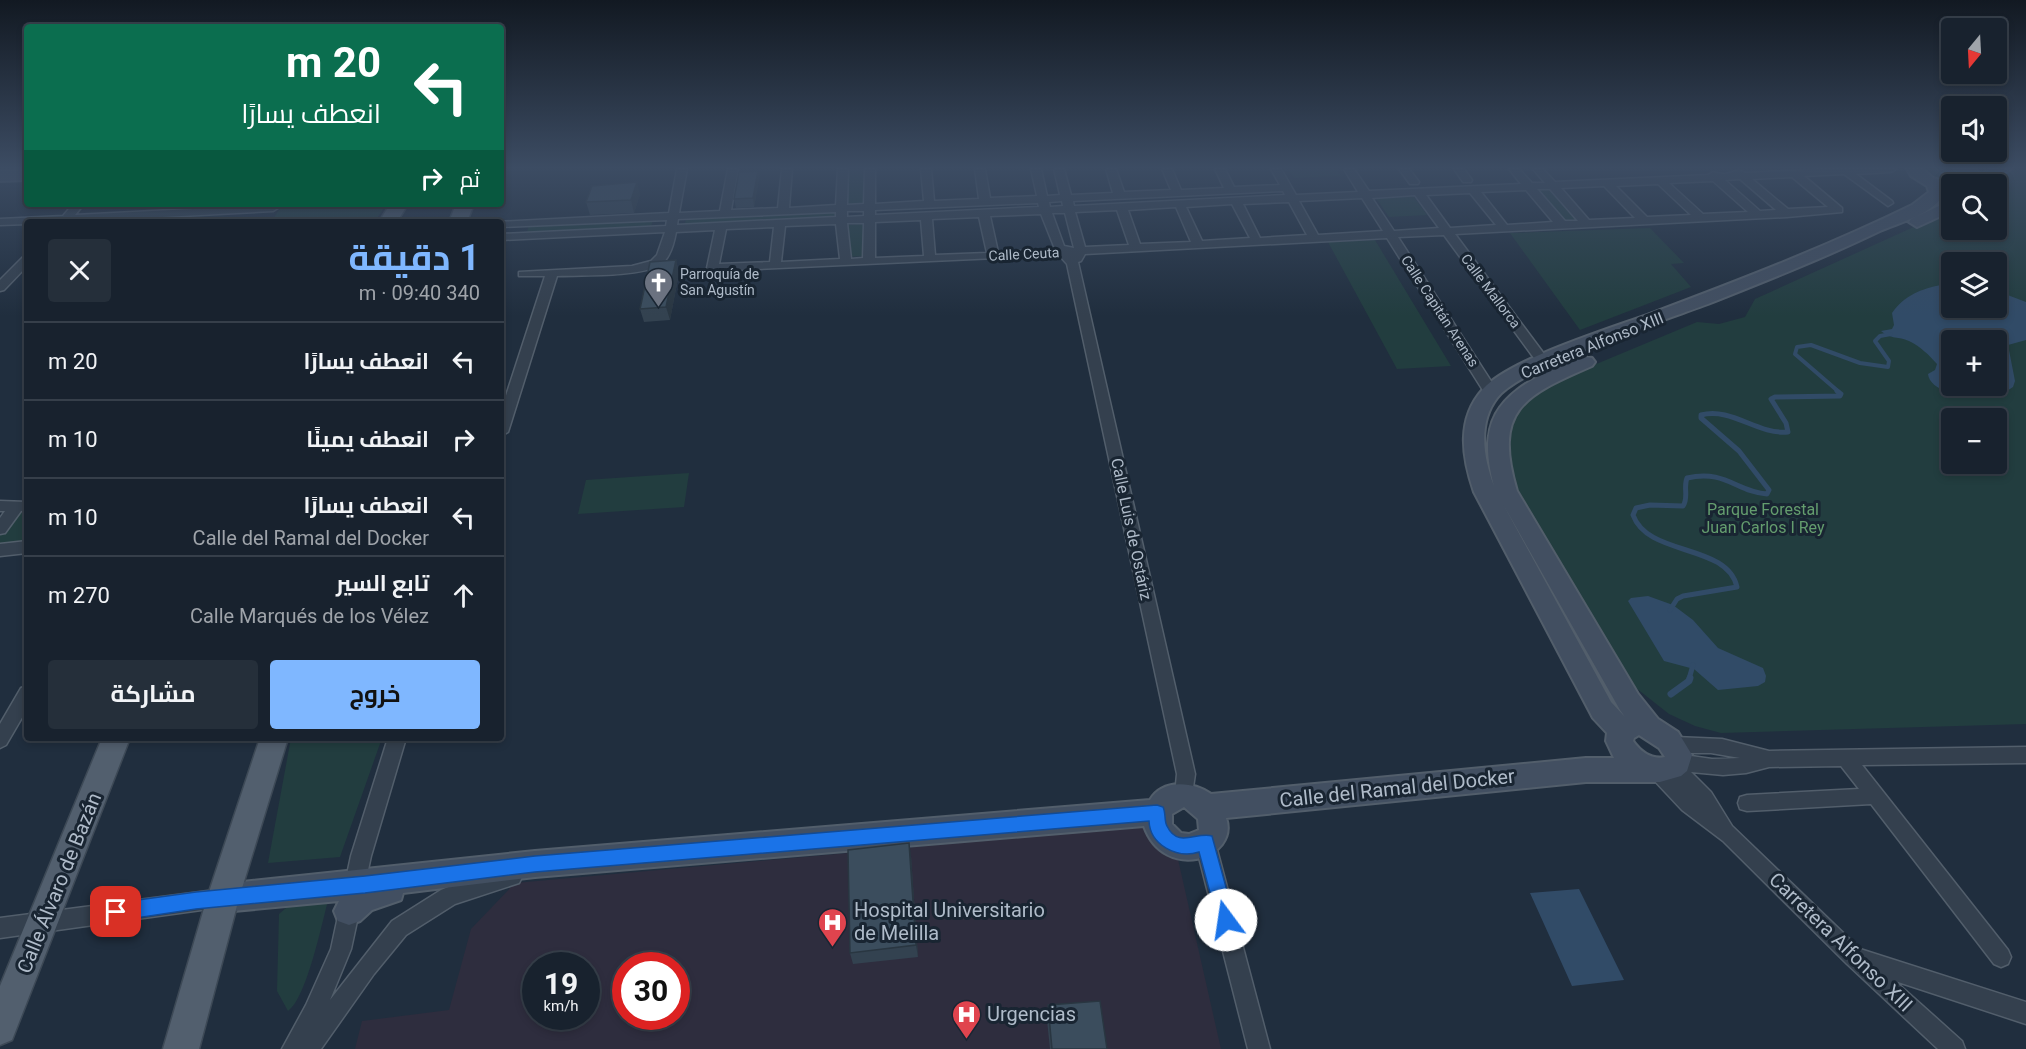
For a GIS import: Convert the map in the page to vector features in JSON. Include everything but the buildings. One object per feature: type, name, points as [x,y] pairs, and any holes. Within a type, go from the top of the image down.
[{"type":"main road","name":"Carretera Alfonso XIII","points":[[1894,218],[1733,288],[1544,362],[1517,375],[1491,392],[1478,416],[1472,440],[1473,456],[1485,492],[1602,710],[1639,765],[1666,763],[1659,731],[1648,726],[1629,702],[1506,492],[1500,476],[1497,452],[1498,434],[1506,411],[1521,394],[1555,374],[1878,240],[1925,218]]},
{"type":"main road","name":"Calle del Ramal del Docker","points":[[1586,770],[1600,756],[1622,742],[1632,725],[1648,726]]},
{"type":"main road","name":"Calle Álvaro de Bazán","points":[[0,1028],[44,923],[115,741]]},
{"type":"main road","points":[[181,1049],[223,898],[273,741]]},
{"type":"main road","name":"Calle del Ramal del Docker","points":[[1196,801],[1666,763]]},
{"type":"main road","points":[[1164,801],[1196,801],[1212,814],[1214,829],[1205,842],[1188,847],[1170,842],[1158,829],[1157,812],[1164,801]]},
{"type":"main road","points":[[223,898],[362,899],[380,892],[490,878],[535,864],[1157,812]]},
{"type":"street","points":[[121,219],[170,218]]},
{"type":"street","points":[[523,274],[645,267],[662,257],[674,218]]},
{"type":"street","points":[[504,237],[699,218]]},
{"type":"street","points":[[504,224],[673,222],[721,226],[871,218],[869,261]]},
{"type":"street","points":[[926,218],[930,259]]},
{"type":"street","points":[[987,218],[993,255]]},
{"type":"street","points":[[1049,218],[1062,252]]},
{"type":"street","name":"Calle Luis de Ostáriz","points":[[1071,218],[1186,774],[1196,801]]},
{"type":"street","points":[[1126,218],[1135,247]]},
{"type":"street","points":[[1186,218],[1197,243]]},
{"type":"street","points":[[1245,218],[1256,240]]},
{"type":"street","points":[[1304,218],[1314,237]]},
{"type":"street","name":"Calle Capitán Arenas","points":[[1380,218],[1491,392]]},
{"type":"street","name":"Calle Mallorca","points":[[1438,218],[1544,362]]},
{"type":"street","points":[[1495,218],[1503,228]]},
{"type":"street","points":[[1556,218],[1561,224]]},
{"type":"street","points":[[1581,218],[1586,223]]},
{"type":"street","name":"Calle Ceuta","points":[[721,226],[713,268],[1062,252],[1077,257],[1135,247],[1197,243],[1701,218]]},
{"type":"street","points":[[841,220],[846,262]]},
{"type":"street","points":[[0,222],[24,221]]},
{"type":"street","points":[[775,265],[780,223]]},
{"type":"street","points":[[0,266],[24,263]]},
{"type":"street","points":[[0,287],[24,264]]},
{"type":"street","points":[[504,423],[552,273]]},
{"type":"street","points":[[0,506],[22,506]]},
{"type":"street","points":[[0,529],[22,506]]},
{"type":"street","points":[[0,549],[24,547]]},
{"type":"street","points":[[0,740],[24,698]]},
{"type":"street","points":[[293,1049],[314,1013],[341,949],[360,856],[396,741]]},
{"type":"street","points":[[1666,763],[1718,768],[1754,764],[1769,759],[2026,755]]},
{"type":"street","points":[[1846,758],[2001,957]]},
{"type":"street","name":"Carretera Alfonso XIII","points":[[1666,763],[1689,804],[1730,835],[1854,957],[1954,1049]]},
{"type":"street","points":[[1747,803],[1875,796]]},
{"type":"street","points":[[1205,842],[1260,1049]]},
{"type":"street","points":[[308,1049],[367,967],[399,928],[448,897],[470,888],[514,876],[535,864]]},
{"type":"street","points":[[0,928],[223,898]]},
{"type":"street","points":[[1854,957],[2026,1013]]},
{"type":"shaded area","points":[[1941,285],[1941,318],[2007,318],[2007,295],[2026,302],[2026,340],[2008,345],[2015,381],[2013,387],[2007,391],[2007,330],[1941,330],[1941,389],[1931,381],[1928,374],[1935,370],[1937,364],[1928,354],[1909,341],[1888,336],[1881,331],[1892,329],[1894,325],[1892,313],[1902,302],[1920,291]]},
{"type":"shaded area","points":[[1648,596],[1673,605],[1693,620],[1718,648],[1763,668],[1766,676],[1765,682],[1758,686],[1718,690],[1694,669],[1664,661],[1628,601],[1631,598]]},
{"type":"shaded area","name":"Hospital Universitario de Melilla","points":[[1170,824],[1221,1049],[355,1049],[362,1021],[449,1010],[471,929],[515,883]]},
{"type":"shaded area","points":[[1579,889],[1624,980],[1572,986],[1530,893]]},
{"type":"green space","points":[[274,218],[377,218],[376,219]]},
{"type":"green space","points":[[687,218],[815,218],[685,224]]},
{"type":"green space","points":[[1558,218],[1578,218],[1582,223],[1563,224]]},
{"type":"green space","name":"Parque Forestal Juan Carlos I Rey","points":[[1933,218],[1941,218],[1941,240],[2007,240],[2007,218],[2026,218],[2026,724],[1721,733],[1695,726],[1669,714],[1636,688],[1516,491],[1508,470],[1509,431],[1520,405],[1534,394],[1570,375],[1697,322],[1719,324],[1745,317],[1755,299]]},
{"type":"green space","points":[[653,220],[651,226],[527,232],[529,225]]},
{"type":"green space","points":[[865,224],[865,256],[846,257],[847,225]]},
{"type":"green space","points":[[1650,228],[1684,263],[1671,264],[1691,287],[1580,330],[1510,233]]},
{"type":"green space","points":[[1375,240],[1451,366],[1397,369],[1328,242]]},
{"type":"green space","points":[[689,473],[684,507],[578,514],[586,480]]},
{"type":"green space","points":[[24,508],[24,544],[0,547],[0,535],[18,509]]},
{"type":"green space","points":[[290,741],[381,741],[340,857],[268,863]]},
{"type":"green space","points":[[329,897],[307,976],[295,1003],[288,1011],[277,991],[279,914],[293,902]]},
{"type":"waterway","points":[[1839,392],[1795,354],[1797,347],[1811,345],[1860,363],[1888,367],[1889,361],[1875,341],[1880,336],[1891,334]]},
{"type":"waterway","points":[[1670,610],[1677,599],[1683,596],[1737,587],[1730,573],[1719,563],[1654,538],[1641,528],[1633,515],[1636,508],[1650,505],[1683,506],[1686,500],[1687,478],[1700,476],[1711,476],[1757,492],[1767,494],[1769,490],[1739,451],[1701,418],[1701,415],[1723,415],[1777,432],[1788,432],[1786,423],[1771,399],[1775,397],[1840,396],[1841,394],[1837,391]]},
{"type":"waterway","points":[[1689,679],[1693,665]]},
{"type":"waterway","points":[[1671,694],[1690,678]]},
{"type":"place","name":"Parroquía de San Agustín","points":[[659,308]]},
{"type":"place","name":"Hospital Universitario de Melilla","points":[[833,948]]},
{"type":"place","name":"Urgencias","points":[[966,1040]]},
{"type":"route","points":[[116,912],[196,900],[300,891],[535,864],[1157,812],[1158,829],[1170,842],[1188,847],[1198,846],[1205,842],[1226,920]]}]
